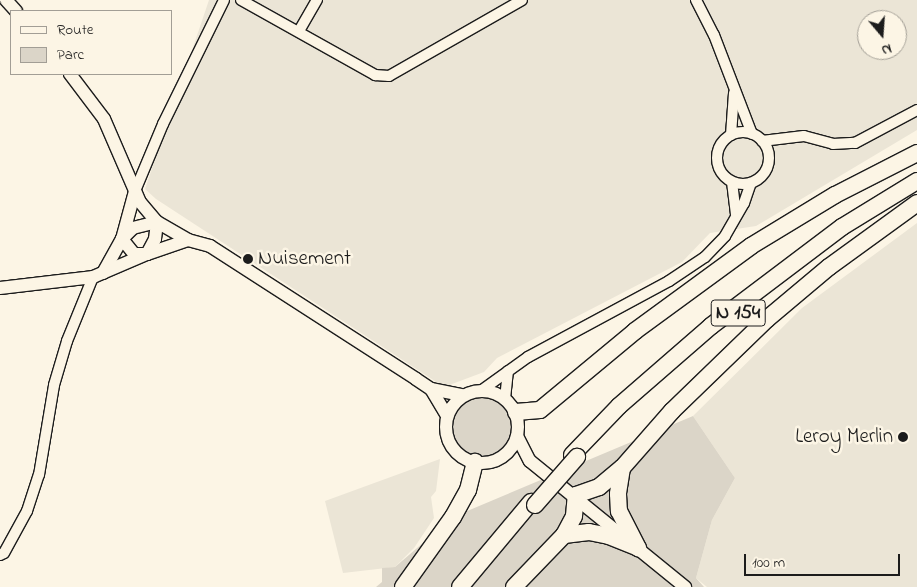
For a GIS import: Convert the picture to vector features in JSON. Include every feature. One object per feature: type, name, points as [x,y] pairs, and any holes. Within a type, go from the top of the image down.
[{"type":"main road","points":[[516,412],[540,410],[635,331],[751,246],[835,195],[917,153]]},
{"type":"main road","points":[[711,326],[738,298],[836,224],[917,174]]},
{"type":"main road","name":"N 154","points":[[460,587],[619,406],[711,326],[842,227],[917,181]]},
{"type":"main road","name":"N 154","points":[[575,456],[656,381],[748,305],[816,255],[917,190]]},
{"type":"main road","points":[[514,587],[564,535],[574,516],[576,495],[599,487],[622,468],[672,411],[767,319],[829,267],[917,203]]},
{"type":"main road","points":[[403,587],[453,516],[470,485],[475,462]]},
{"type":"main road","points":[[622,468],[618,494],[619,511],[638,548]]},
{"type":"main road","name":"N 154","points":[[467,587],[533,504]]},
{"type":"main road","points":[[564,535],[589,532],[609,536],[638,548]]},
{"type":"street","points":[[6,0],[15,10]]},
{"type":"street","points":[[122,239],[135,191],[156,138],[224,0]]},
{"type":"street","points":[[242,0],[375,75],[390,76],[522,0]]},
{"type":"street","points":[[299,31],[316,0]]},
{"type":"street","points":[[696,0],[714,35],[752,134],[762,141],[768,155]]},
{"type":"street","points":[[71,75],[104,120],[144,209],[157,222],[188,240],[210,246],[431,389],[463,395],[482,390],[528,356],[669,282],[705,257],[725,236],[751,183],[763,175],[768,155],[786,140]]},
{"type":"street","points":[[731,136],[734,87]]},
{"type":"street","points":[[762,141],[786,140],[804,136],[833,144],[855,143],[917,110]]},
{"type":"street","points":[[751,183],[732,182],[721,172],[717,159],[720,145],[731,136],[752,134]]},
{"type":"street","points":[[732,182],[735,218]]},
{"type":"street","points":[[0,555],[4,553],[28,511],[39,475],[54,385],[67,341],[98,275],[122,239],[133,228],[157,222]]},
{"type":"street","points":[[147,254],[154,239],[157,222]]},
{"type":"street","points":[[122,239],[134,254],[147,254]]},
{"type":"street","points":[[0,288],[98,275],[147,254],[188,240]]},
{"type":"street","points":[[505,399],[508,371]]},
{"type":"street","points":[[431,389],[448,416],[448,440],[464,458],[475,462],[501,458],[530,461]]},
{"type":"street","points":[[482,390],[505,399],[516,412],[518,436],[530,461],[576,495],[685,587]]},
{"type":"street","points":[[448,416],[463,395]]},
{"type":"street","points":[[501,458],[508,452],[518,436]]},
{"type":"shaded area","points":[[209,0],[917,0],[917,130],[756,226],[710,233],[682,262],[497,358],[484,372],[444,387],[156,199],[145,189]]},
{"type":"shaded area","points":[[917,223],[917,587],[707,587],[696,578],[712,520],[735,478],[693,416],[802,308]]},
{"type":"shaded area","points":[[440,459],[436,491],[431,497],[434,518],[414,548],[395,567],[343,573],[325,501]]},
{"type":"green space","points":[[476,397],[488,397],[504,406],[511,416],[513,428],[511,440],[504,450],[488,459],[476,459],[465,454],[456,445],[451,434],[451,422],[456,411],[465,402]]},
{"type":"green space","points":[[693,416],[735,478],[712,520],[696,578],[704,587],[376,587],[382,582],[382,568],[395,567],[453,517]]},
{"type":"place","name":"Nuisement","points":[[248,259]]},
{"type":"place","name":"Leroy Merlin","points":[[903,437]]}]
